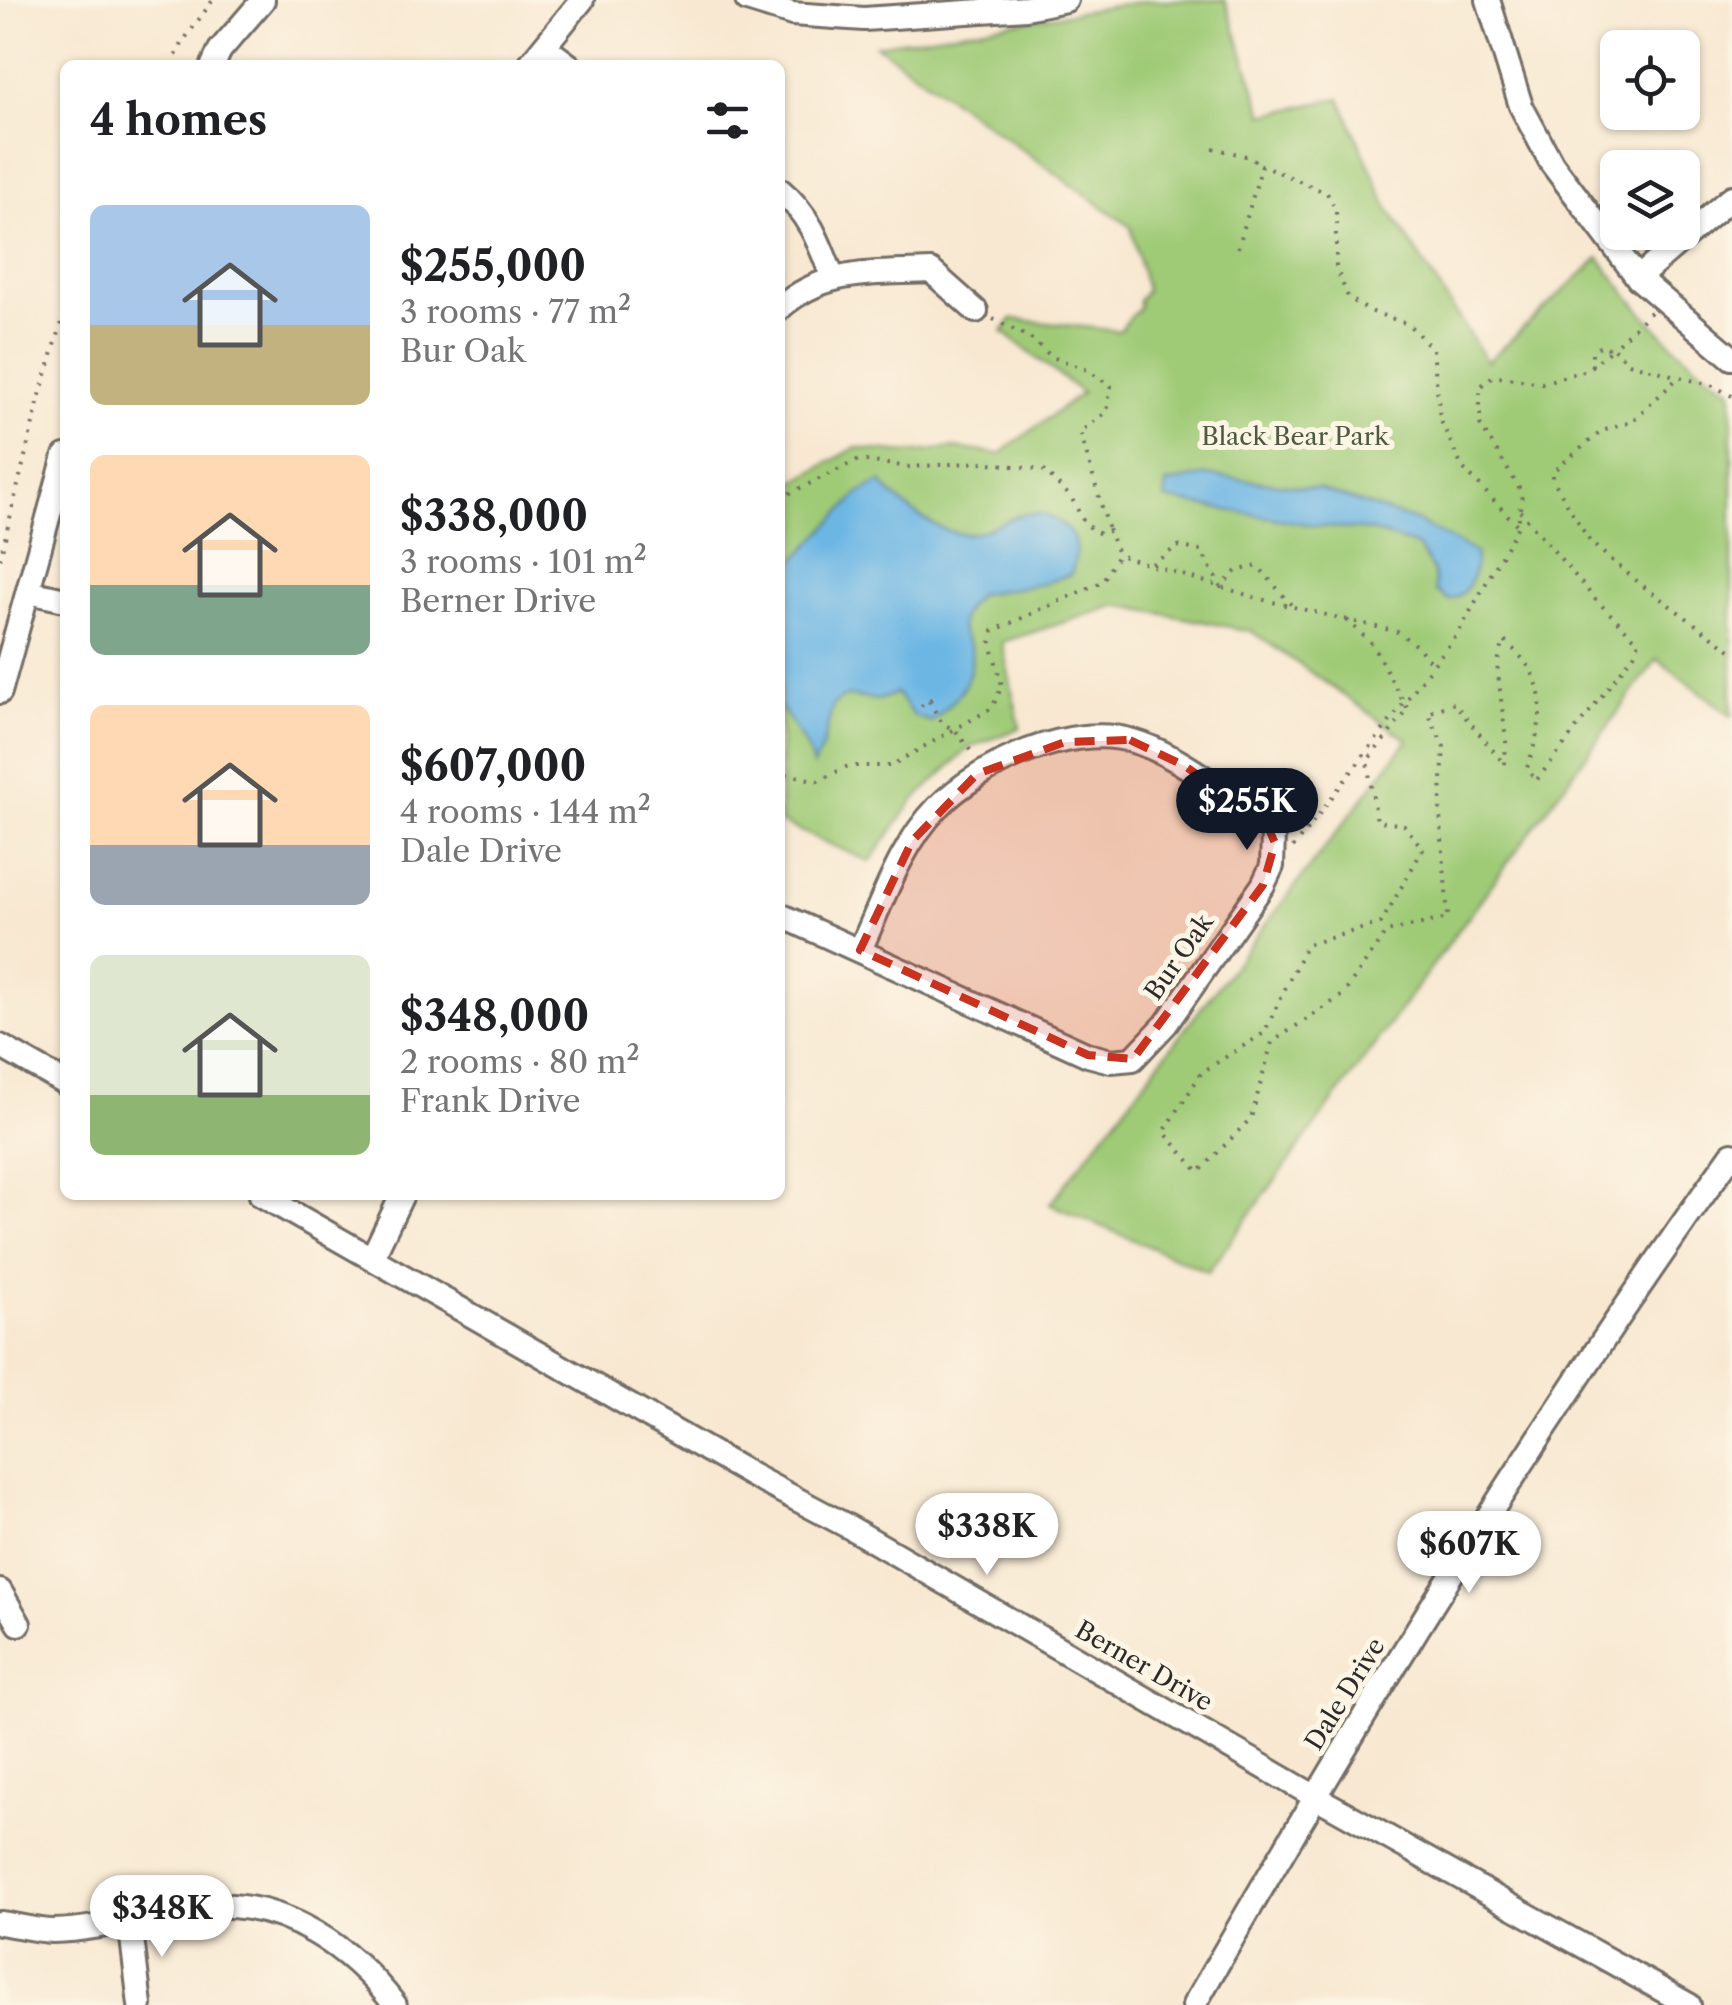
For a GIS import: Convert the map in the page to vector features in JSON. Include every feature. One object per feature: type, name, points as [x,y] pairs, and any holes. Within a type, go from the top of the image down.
[{"type":"street","points":[[215,60],[263,0]]},
{"type":"street","points":[[534,60],[582,0]]},
{"type":"street","points":[[747,0],[792,14],[864,18],[1026,8],[1066,0]]},
{"type":"street","points":[[817,0],[864,18]]},
{"type":"street","points":[[1488,0],[1521,106],[1552,164],[1638,278],[1732,358]]},
{"type":"street","points":[[546,48],[562,60]]},
{"type":"street","points":[[785,194],[813,227],[832,276]]},
{"type":"street","points":[[1638,278],[1732,197]]},
{"type":"street","points":[[785,304],[798,292],[832,276],[931,271],[976,311]]},
{"type":"street","points":[[0,692],[60,475]]},
{"type":"street","points":[[29,592],[60,599]]},
{"type":"street","points":[[860,950],[912,841],[933,812],[984,770],[1064,742],[1130,740],[1185,766],[1244,805],[1273,834],[1274,851]]},
{"type":"street","name":"Bur Oak","points":[[785,917],[1088,1055],[1112,1061],[1133,1060],[1166,1024],[1264,885],[1274,851]]},
{"type":"street","points":[[0,1046],[60,1081]]},
{"type":"street","name":"Dale Drive","points":[[1194,2005],[1314,1796],[1553,1412],[1728,1164]]},
{"type":"street","name":"Berner Drive","points":[[269,1200],[1688,2005]]},
{"type":"street","points":[[372,1258],[400,1200]]},
{"type":"street","points":[[0,1591],[19,1624]]},
{"type":"street","points":[[0,1923],[52,1931],[214,1906],[265,1910],[297,1922],[322,1938],[379,1984],[395,2005]]},
{"type":"street","points":[[130,1921],[140,2005]]},
{"type":"path","points":[[174,60],[213,0]]},
{"type":"path","points":[[1213,148],[1250,157],[1327,193],[1336,210],[1336,268],[1348,297],[1367,310],[1408,324],[1433,349],[1440,419],[1462,467],[1518,526]]},
{"type":"path","points":[[1238,248],[1262,165]]},
{"type":"path","points":[[1274,851],[1293,848],[1457,635],[1518,526],[1522,492],[1480,424],[1480,387],[1493,376],[1542,383],[1592,366],[1661,300]]},
{"type":"path","points":[[976,311],[1030,338],[1052,357],[1086,369],[1111,386],[1108,412],[1080,432],[1118,555]]},
{"type":"path","points":[[0,559],[60,329]]},
{"type":"path","points":[[1592,366],[1592,352],[1602,345],[1628,363],[1714,386],[1732,396]]},
{"type":"path","points":[[1679,378],[1631,422],[1602,431],[1552,472],[1552,478],[1590,542],[1732,651]]},
{"type":"path","points":[[785,496],[858,460],[909,467],[983,462],[1042,470],[1070,497],[1086,524],[1100,534],[1109,531]]},
{"type":"path","points":[[1347,620],[1372,644],[1408,710],[1367,761],[1377,821],[1404,825],[1423,848],[1381,923],[1306,945],[1264,1034],[1202,1072],[1164,1132],[1199,1172],[1251,1118],[1272,1042],[1343,996],[1386,932],[1448,918],[1440,812],[1444,747],[1428,713],[1454,703],[1505,765],[1506,741],[1496,665],[1504,641],[1521,654],[1541,688],[1537,738],[1527,768],[1536,781],[1620,674],[1639,642],[1595,599],[1520,511]]},
{"type":"path","points":[[1151,565],[1178,546],[1201,551],[1221,587]]},
{"type":"path","points":[[1118,555],[1221,587],[1398,632],[1419,648],[1432,665]]},
{"type":"path","points":[[785,773],[818,780],[848,766],[890,766],[992,708],[1002,686],[991,643],[994,631],[1102,582],[1118,555]]},
{"type":"path","points":[[1221,587],[1236,571],[1258,566],[1294,607]]},
{"type":"path","points":[[921,706],[937,696]]},
{"type":"path","points":[[929,701],[942,723],[956,730],[984,770]]},
{"type":"highlighted area","points":[[1130,740],[1185,766],[1267,825],[1275,843],[1263,885],[1133,1059],[1088,1055],[860,950],[912,841],[977,774],[1065,742]]},
{"type":"green space","name":"Black Bear Park","points":[[1151,0],[1225,0],[1264,115],[1340,98],[1387,206],[1487,362],[1599,258],[1676,347],[1732,389],[1732,716],[1657,659],[1208,1272],[1050,1204],[1408,740],[1251,631],[1118,605],[1002,642],[1020,728],[969,748],[913,801],[870,862],[785,824],[785,487],[855,448],[908,453],[954,448],[1000,454],[1082,393],[1003,332],[1012,319],[1119,331],[1139,308],[1139,300],[1146,291],[1131,227],[876,45]]},
{"type":"water","points":[[1207,475],[1319,489],[1418,522],[1476,553],[1470,582],[1463,593],[1449,600],[1436,591],[1433,570],[1417,546],[1372,531],[1317,526],[1165,499],[1166,484]]},
{"type":"water","points":[[881,482],[919,516],[955,533],[979,532],[1036,513],[1068,530],[1076,554],[1071,574],[1043,584],[979,594],[966,609],[961,623],[971,649],[970,672],[955,699],[931,722],[914,716],[896,693],[879,700],[847,696],[833,705],[813,766],[808,750],[785,713],[785,565],[790,565],[860,493]]}]
